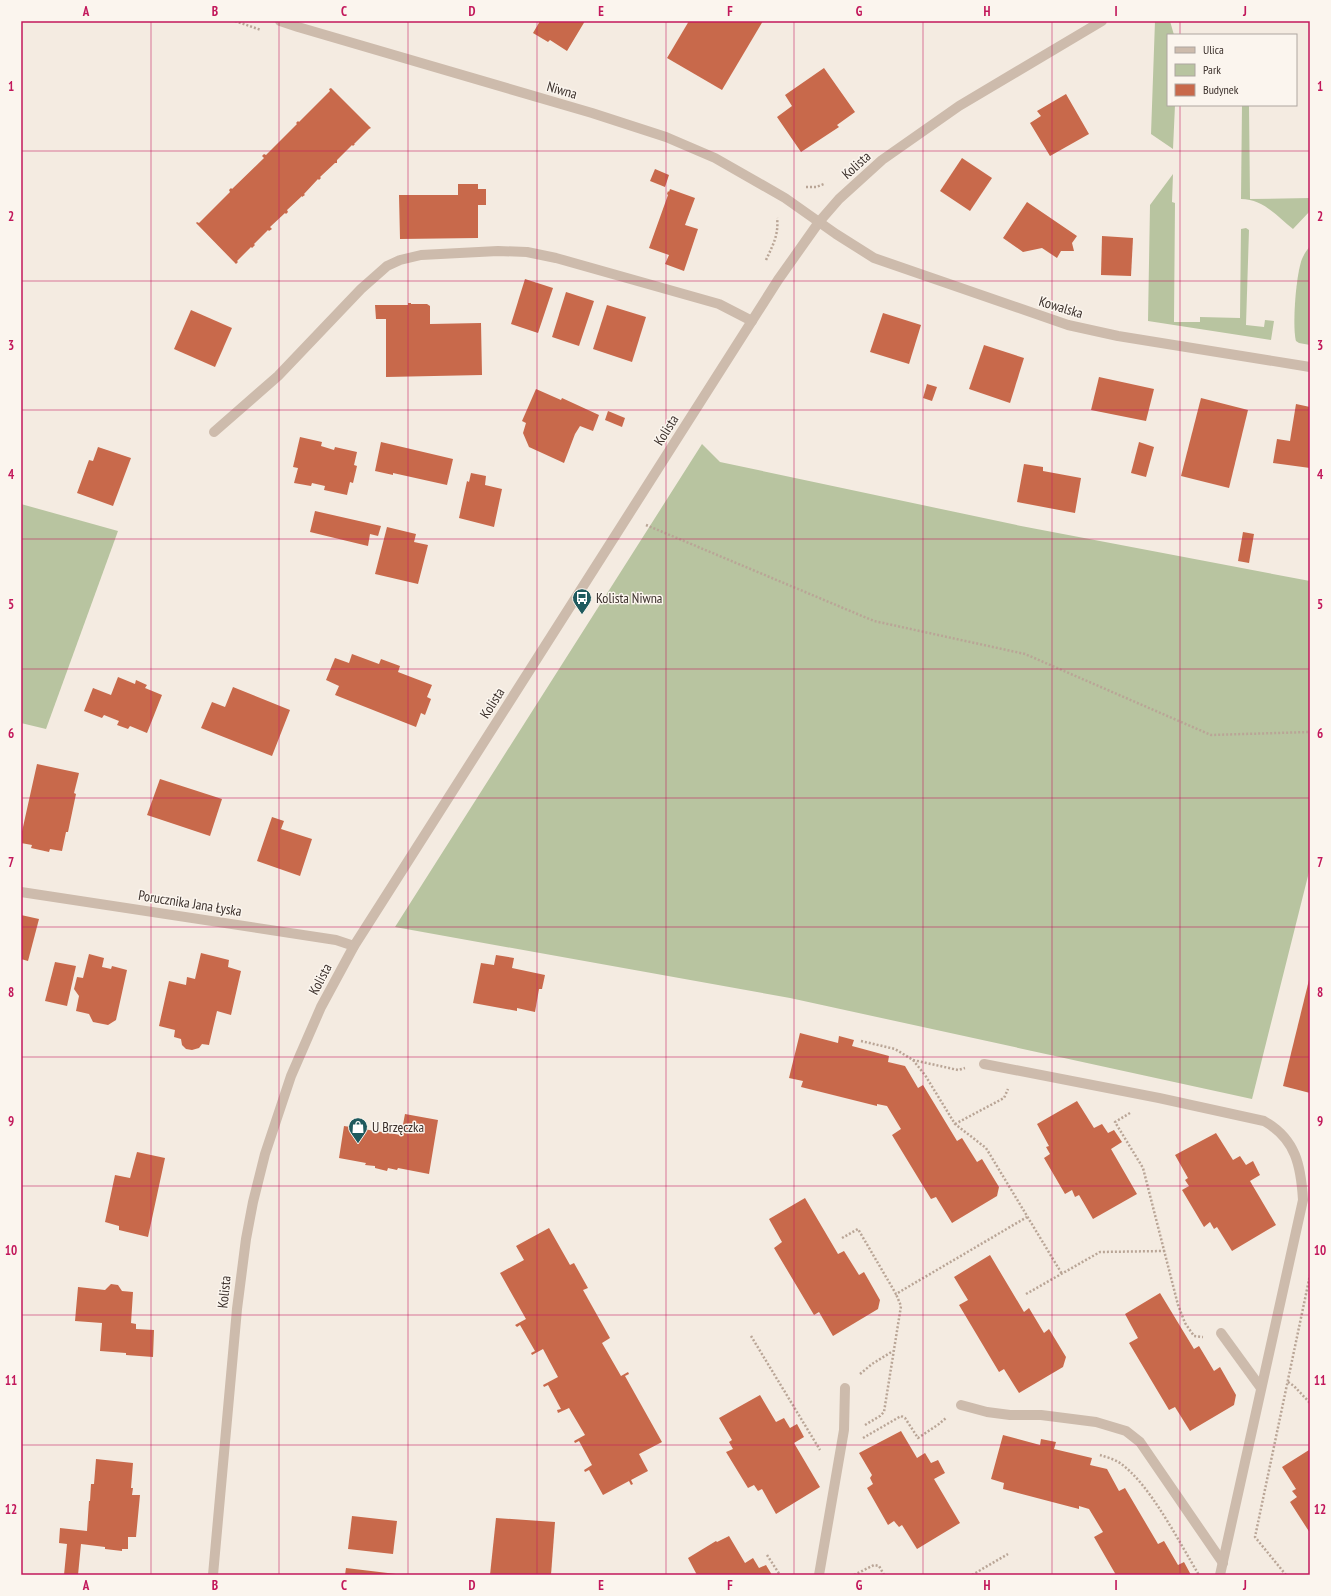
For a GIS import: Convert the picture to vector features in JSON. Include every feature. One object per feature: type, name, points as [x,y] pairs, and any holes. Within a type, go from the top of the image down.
[{"type":"street","name":"Niwna","points":[[280,21],[298,28],[592,113],[666,137],[715,158],[785,198],[819,222]]},
{"type":"street","name":"Kolista","points":[[213,1575],[240,1279],[253,1202],[265,1154],[291,1076],[321,1007],[354,946],[778,280],[819,222],[839,199],[888,156],[959,106],[1102,21]]},
{"type":"street","name":"Kowalska","points":[[819,222],[874,258],[1068,325],[1118,336],[1310,367]]},
{"type":"street","points":[[214,432],[278,376],[366,284],[386,266],[400,260],[421,255],[498,250],[527,252],[556,258],[719,304],[752,321]]},
{"type":"street","name":"Porucznika Jana Łyska","points":[[21,892],[336,940],[354,946]]},
{"type":"street","points":[[984,1064],[1159,1098],[1264,1121],[1275,1127],[1284,1136],[1296,1156],[1300,1170],[1303,1200],[1220,1575]]},
{"type":"street","points":[[1221,1333],[1261,1388]]},
{"type":"street","points":[[819,1575],[844,1430],[845,1388]]},
{"type":"street","points":[[961,1405],[987,1412],[1010,1415],[1041,1415],[1096,1422],[1126,1431],[1140,1442],[1223,1563]]},
{"type":"path","points":[[627,517],[874,621],[1025,654],[1211,735],[1310,732]]},
{"type":"path","points":[[861,1041],[895,1049],[913,1060],[958,1070],[984,1064]]},
{"type":"path","points":[[913,1060],[925,1075],[955,1124],[986,1148],[1062,1274]]},
{"type":"path","points":[[955,1124],[1004,1098],[1018,1070]]},
{"type":"path","points":[[1159,1098],[1115,1122],[1143,1168],[1178,1305],[1185,1323],[1194,1336],[1206,1338],[1221,1333]]},
{"type":"path","points":[[896,1294],[1027,1217]]},
{"type":"path","points":[[842,1238],[858,1228],[896,1294],[900,1306],[884,1412],[880,1416],[856,1430],[844,1430]]},
{"type":"path","points":[[1026,1294],[1100,1252],[1165,1251]]},
{"type":"path","points":[[1286,1575],[1255,1538],[1310,1275]]},
{"type":"path","points":[[751,1336],[829,1465],[838,1468]]},
{"type":"path","points":[[872,1364],[894,1351]]},
{"type":"path","points":[[1288,1382],[1294,1386],[1310,1403]]},
{"type":"path","points":[[842,1444],[853,1444],[900,1416],[905,1418],[918,1438],[940,1424],[961,1405]]},
{"type":"path","points":[[1100,1455],[1118,1462],[1137,1477],[1200,1575]]},
{"type":"path","points":[[972,1575],[1008,1554]]},
{"type":"path","points":[[767,1555],[780,1575]]},
{"type":"path","points":[[854,1575],[874,1565],[879,1566],[884,1575]]},
{"type":"green space","points":[[1155,21],[1170,21],[1174,34],[1167,34],[1167,106],[1175,106],[1173,149],[1151,134]]},
{"type":"green space","points":[[1242,106],[1249,106],[1250,199],[1310,198],[1310,211],[1293,229],[1263,205],[1241,199]]},
{"type":"green space","points":[[1173,174],[1172,202],[1175,203],[1174,322],[1200,322],[1200,317],[1240,318],[1241,229],[1246,228],[1249,230],[1246,325],[1264,327],[1265,320],[1274,321],[1271,340],[1148,321],[1150,205]]},
{"type":"green space","points":[[1310,246],[1310,345],[1296,341],[1294,324],[1296,288],[1300,266],[1304,255]]},
{"type":"green space","points":[[702,444],[720,462],[1021,526],[1310,581],[1310,868],[1252,1099],[790,998],[395,927]]},
{"type":"green space","points":[[21,504],[118,531],[46,729],[21,723]]},
{"type":"building","points":[[540,21],[585,21],[567,51],[550,40],[548,42],[533,33]]},
{"type":"building","points":[[689,21],[763,21],[722,90],[667,58]]},
{"type":"building","points":[[824,68],[855,112],[837,125],[839,127],[801,152],[777,117],[792,106],[785,95]]},
{"type":"building","points":[[331,88],[371,128],[337,160],[337,163],[335,163],[320,177],[321,178],[319,180],[318,179],[304,194],[305,195],[287,210],[288,212],[286,214],[285,213],[270,227],[272,229],[269,231],[268,230],[252,248],[251,247],[237,261],[238,262],[236,264],[196,223],[199,223],[230,192],[229,190],[231,188],[232,189],[264,158],[262,156],[264,154],[266,155],[297,124],[296,123],[298,121],[299,122],[330,91],[329,89]]},
{"type":"building","points":[[1066,94],[1089,134],[1050,156],[1030,123],[1041,116],[1037,111]]},
{"type":"building","points":[[962,158],[992,178],[970,211],[940,191]]},
{"type":"building","points":[[655,169],[669,175],[665,187],[650,181]]},
{"type":"building","points":[[458,184],[478,184],[478,189],[486,189],[486,205],[478,205],[478,238],[400,239],[399,195],[458,195]]},
{"type":"building","points":[[670,189],[695,198],[685,225],[698,229],[684,271],[665,264],[669,255],[649,248],[668,195],[668,191],[669,192]]},
{"type":"building","points":[[1027,202],[1077,236],[1072,243],[1074,251],[1061,251],[1057,258],[1042,248],[1023,252],[1003,238]]},
{"type":"building","points":[[1102,236],[1133,238],[1131,276],[1101,275]]},
{"type":"building","points":[[525,279],[553,288],[538,333],[511,324]]},
{"type":"building","points":[[566,292],[594,301],[579,346],[552,337]]},
{"type":"building","points":[[408,303],[427,304],[430,306],[430,324],[481,323],[482,375],[386,377],[386,319],[376,319],[375,305],[408,305]]},
{"type":"building","points":[[607,305],[646,317],[632,362],[593,349]]},
{"type":"building","points":[[191,310],[232,328],[215,367],[174,349]]},
{"type":"building","points":[[883,313],[921,325],[909,364],[870,352]]},
{"type":"building","points":[[984,345],[1024,358],[1010,403],[969,389]]},
{"type":"building","points":[[1099,377],[1154,389],[1146,421],[1091,410]]},
{"type":"building","points":[[927,384],[937,387],[932,401],[923,398]]},
{"type":"building","points":[[536,389],[561,400],[562,398],[599,415],[593,431],[580,426],[575,434],[564,463],[529,447],[523,433],[526,423],[522,421]]},
{"type":"building","points":[[1201,398],[1248,410],[1229,488],[1181,476]]},
{"type":"building","points":[[1296,404],[1310,407],[1310,468],[1273,463],[1277,439],[1290,441]]},
{"type":"building","points":[[608,411],[625,418],[622,427],[605,420]]},
{"type":"building","points":[[300,437],[322,442],[321,446],[334,450],[335,447],[357,452],[354,465],[357,466],[353,483],[350,482],[347,495],[324,490],[325,486],[312,483],[311,486],[294,483],[298,468],[293,467]]},
{"type":"building","points":[[381,442],[453,459],[447,485],[393,473],[393,475],[375,471]]},
{"type":"building","points":[[1139,442],[1154,447],[1146,477],[1131,473]]},
{"type":"building","points":[[98,447],[131,458],[113,506],[77,493],[89,460],[93,461]]},
{"type":"building","points":[[1024,464],[1043,467],[1043,471],[1081,478],[1075,513],[1017,502]]},
{"type":"building","points":[[471,473],[486,476],[485,485],[502,489],[494,527],[459,518],[467,481],[469,482]]},
{"type":"building","points":[[315,511],[381,526],[378,536],[370,534],[368,546],[310,532]]},
{"type":"building","points":[[387,527],[416,534],[414,542],[428,545],[418,584],[375,574]]},
{"type":"building","points":[[1243,532],[1254,534],[1249,563],[1238,561]]},
{"type":"building","points":[[352,654],[379,664],[381,659],[400,666],[398,672],[432,685],[427,697],[431,699],[425,715],[421,713],[416,727],[335,695],[339,686],[326,680],[335,658],[349,663]]},
{"type":"building","points":[[118,677],[135,684],[136,680],[147,685],[145,688],[162,695],[147,733],[130,726],[128,729],[117,725],[119,721],[104,715],[102,718],[84,711],[93,688],[111,695]]},
{"type":"building","points":[[233,687],[290,710],[272,756],[201,728],[212,702],[225,707]]},
{"type":"building","points":[[37,764],[79,773],[74,793],[76,794],[68,832],[66,832],[62,851],[50,849],[49,852],[31,848],[32,845],[21,843],[21,836]]},
{"type":"building","points":[[160,779],[222,799],[210,836],[147,815]]},
{"type":"building","points":[[272,817],[284,821],[281,829],[312,839],[300,876],[257,861]]},
{"type":"building","points":[[21,915],[39,919],[28,961],[21,959]]},
{"type":"building","points":[[201,953],[229,960],[228,967],[241,971],[231,1015],[217,1011],[209,1045],[202,1044],[199,1048],[192,1050],[186,1049],[182,1045],[181,1039],[174,1037],[175,1030],[159,1026],[169,981],[186,985],[187,977],[195,979]]},
{"type":"building","points":[[89,954],[104,958],[102,967],[111,969],[112,966],[127,970],[116,1020],[108,1025],[93,1022],[89,1014],[76,1011],[79,996],[74,989],[77,977],[83,978]]},
{"type":"building","points":[[496,955],[514,958],[512,968],[545,975],[542,989],[539,989],[535,1012],[517,1008],[517,1011],[473,1003],[481,963],[494,965]]},
{"type":"building","points":[[55,962],[76,966],[67,1006],[45,1001]]},
{"type":"building","points":[[1309,980],[1310,981],[1310,1093],[1283,1086]]},
{"type":"building","points":[[800,1033],[838,1043],[839,1036],[854,1040],[852,1046],[889,1056],[888,1062],[905,1066],[918,1088],[923,1085],[957,1141],[962,1138],[977,1162],[982,1159],[999,1187],[997,1196],[952,1223],[936,1197],[931,1199],[892,1135],[901,1129],[887,1106],[877,1104],[877,1106],[801,1087],[803,1081],[789,1078]]},
{"type":"building","points":[[1077,1101],[1094,1128],[1102,1124],[1108,1133],[1114,1130],[1122,1142],[1111,1149],[1137,1194],[1093,1219],[1079,1195],[1075,1197],[1072,1190],[1065,1194],[1044,1158],[1050,1154],[1046,1147],[1049,1146],[1037,1124]]},
{"type":"building","points":[[405,1114],[438,1120],[429,1174],[398,1168],[397,1170],[388,1168],[387,1171],[375,1168],[375,1166],[365,1165],[366,1163],[339,1158],[344,1126],[401,1135]]},
{"type":"building","points":[[1216,1133],[1233,1160],[1240,1156],[1246,1165],[1253,1161],[1260,1175],[1250,1181],[1276,1225],[1232,1251],[1217,1227],[1214,1229],[1210,1222],[1204,1227],[1182,1190],[1189,1186],[1185,1180],[1188,1178],[1175,1155]]},
{"type":"building","points":[[137,1152],[165,1158],[148,1237],[119,1230],[119,1226],[105,1222],[115,1175],[130,1178]]},
{"type":"building","points":[[805,1198],[838,1254],[844,1251],[859,1275],[864,1272],[880,1300],[878,1309],[833,1336],[819,1312],[814,1315],[774,1248],[782,1242],[769,1219]]},
{"type":"building","points":[[549,1228],[570,1265],[574,1263],[588,1288],[583,1290],[610,1338],[602,1343],[621,1376],[628,1372],[629,1374],[625,1376],[662,1442],[639,1454],[648,1471],[631,1480],[633,1484],[631,1485],[629,1481],[603,1495],[589,1470],[585,1472],[584,1470],[592,1465],[579,1441],[575,1443],[574,1441],[585,1435],[569,1408],[558,1413],[557,1410],[561,1409],[548,1385],[544,1387],[543,1385],[558,1377],[543,1349],[532,1355],[531,1353],[535,1351],[520,1325],[517,1327],[515,1325],[526,1319],[500,1273],[524,1260],[516,1246]]},
{"type":"building","points":[[990,1255],[1024,1312],[1029,1308],[1044,1333],[1049,1329],[1066,1357],[1063,1367],[1019,1393],[1004,1369],[999,1372],[959,1305],[968,1300],[954,1277]]},
{"type":"building","points":[[111,1284],[118,1285],[122,1291],[133,1292],[131,1323],[136,1324],[136,1329],[154,1330],[153,1357],[100,1351],[102,1323],[75,1321],[78,1287],[105,1290]]},
{"type":"building","points":[[1160,1293],[1194,1349],[1199,1346],[1214,1371],[1220,1367],[1236,1395],[1234,1405],[1190,1431],[1175,1407],[1169,1410],[1129,1343],[1138,1338],[1125,1314]]},
{"type":"building","points":[[760,1395],[776,1422],[784,1418],[790,1428],[797,1424],[804,1437],[794,1443],[820,1487],[776,1514],[762,1489],[758,1491],[754,1485],[748,1488],[726,1452],[733,1449],[729,1442],[732,1440],[719,1418]]},
{"type":"building","points":[[901,1431],[917,1458],[925,1453],[931,1463],[938,1460],[945,1473],[934,1479],[960,1523],[917,1549],[902,1525],[899,1527],[894,1521],[888,1525],[867,1488],[873,1484],[870,1478],[872,1475],[859,1453]]},
{"type":"building","points":[[1003,1435],[1040,1445],[1041,1439],[1056,1442],[1054,1449],[1092,1458],[1090,1465],[1107,1469],[1119,1491],[1125,1488],[1158,1544],[1164,1541],[1178,1565],[1184,1562],[1191,1575],[1116,1575],[1094,1537],[1103,1532],[1089,1509],[1079,1506],[1079,1509],[1003,1489],[1004,1483],[991,1479]]},
{"type":"building","points":[[1309,1450],[1310,1533],[1290,1502],[1297,1497],[1292,1491],[1296,1489],[1282,1467]]},
{"type":"building","points":[[96,1459],[133,1463],[131,1488],[133,1488],[132,1495],[140,1495],[136,1537],[128,1537],[128,1549],[122,1549],[122,1551],[81,1544],[78,1575],[64,1575],[67,1544],[59,1543],[60,1528],[87,1531],[91,1484],[94,1484]]},
{"type":"building","points":[[352,1516],[397,1521],[393,1554],[348,1549]]},
{"type":"building","points":[[496,1518],[555,1522],[551,1575],[490,1575]]},
{"type":"building","points":[[729,1536],[745,1563],[753,1558],[759,1568],[766,1565],[772,1575],[697,1575],[688,1558],[716,1541],[717,1542]]},
{"type":"building","points":[[346,1568],[396,1574],[396,1575],[345,1575]]},
{"type":"place","name":"Kolista Niwna","points":[[582,615]]},
{"type":"place","name":"U Brzęczka","points":[[358,1144]]}]
